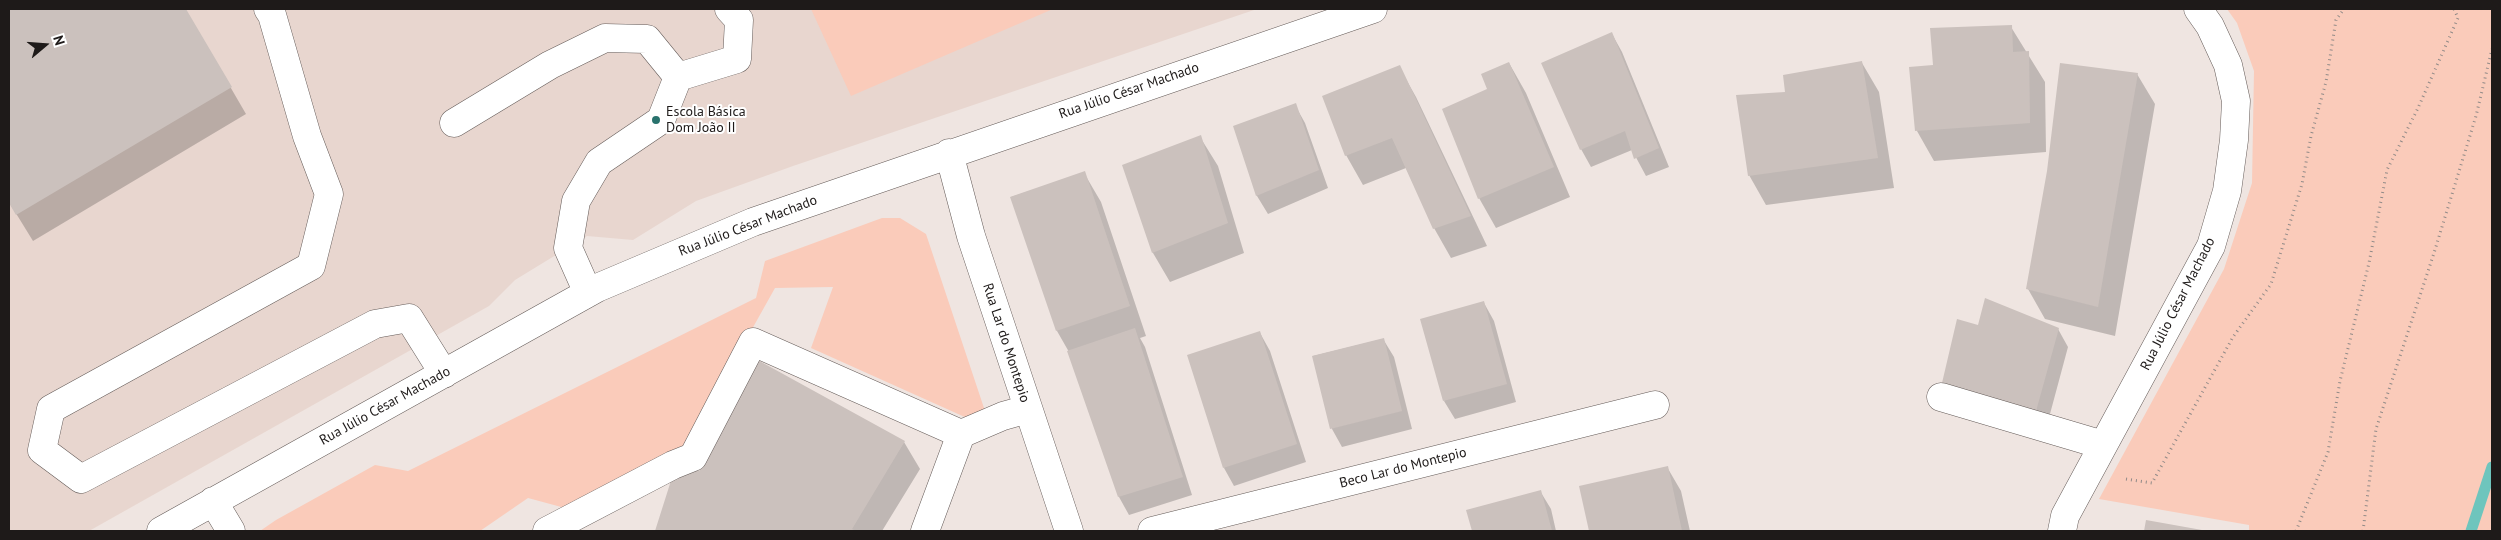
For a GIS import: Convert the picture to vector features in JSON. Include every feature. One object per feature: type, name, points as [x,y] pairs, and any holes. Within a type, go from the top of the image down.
[{"type":"street","points":[[268,9],[272,16],[307,136],[329,194],[310,266],[51,409],[42,450],[81,478],[375,324],[409,318],[444,374]]},
{"type":"street","points":[[678,77],[737,59],[739,20],[729,9]]},
{"type":"street","name":"Rua Júlio César Machado","points":[[161,531],[588,293],[753,222],[949,153],[1373,9]]},
{"type":"street","name":"Rua Júlio César Machado","points":[[2062,531],[2065,516],[2211,246],[2227,192],[2234,140],[2236,101],[2228,65],[2210,26],[2198,9]]},
{"type":"street","points":[[454,123],[550,65],[605,38],[647,40],[678,77]]},
{"type":"street","points":[[588,293],[568,248],[576,200],[600,162],[661,120],[678,77]]},
{"type":"street","name":"Rua Lar do Montepio","points":[[949,153],[971,236],[1069,531]]},
{"type":"street","points":[[547,531],[673,465],[694,457],[754,342],[961,434]]},
{"type":"street","points":[[1941,397],[2103,446]]},
{"type":"street","name":"Beco Lar do Montepio","points":[[1152,531],[1655,405]]},
{"type":"street","points":[[926,531],[961,434],[1003,416],[1028,409]]},
{"type":"street","points":[[213,501],[231,531]]},
{"type":"path","points":[[2126,479],[2152,484],[2233,337],[2271,284],[2302,184],[2311,136],[2326,82],[2336,20],[2344,9]]},
{"type":"path","points":[[2296,531],[2328,452],[2340,381],[2369,262],[2387,170],[2418,108],[2458,18],[2454,9]]},
{"type":"path","points":[[2362,531],[2376,429],[2476,116],[2492,49]]},
{"type":"shaded area","points":[[9,9],[1257,9],[793,166],[696,201],[633,240],[587,236],[515,280],[489,306],[89,531],[9,531]]},
{"type":"shaded area","points":[[811,9],[1053,9],[851,96]]},
{"type":"shaded area","points":[[2227,9],[2492,9],[2492,531],[2249,531],[2249,525],[2099,499],[2224,269],[2252,183],[2254,71],[2237,23]]},
{"type":"shaded area","points":[[882,218],[900,218],[926,234],[985,411],[967,418],[811,348],[833,287],[775,288],[681,456],[565,508],[528,498],[480,531],[260,531],[276,520],[375,465],[408,471],[756,298],[765,261]]},
{"type":"building","points":[[9,9],[186,9],[232,87],[16,215],[9,203]]},
{"type":"building","points":[[2012,25],[2013,52],[2029,51],[2030,123],[1915,131],[1909,67],[1933,65],[1930,28]]},
{"type":"building","points":[[1612,32],[1659,148],[1634,159],[1625,131],[1580,150],[1541,63]]},
{"type":"building","points":[[1862,61],[1878,158],[1748,176],[1736,95],[1785,92],[1783,75]]},
{"type":"building","points":[[1509,62],[1554,167],[1478,199],[1442,109],[1487,89],[1481,74]]},
{"type":"building","points":[[2060,63],[2138,73],[2098,307],[2026,289],[2047,171]]},
{"type":"building","points":[[1400,65],[1471,216],[1433,229],[1392,138],[1345,156],[1322,96]]},
{"type":"building","points":[[1296,103],[1319,170],[1256,196],[1233,126]]},
{"type":"building","points":[[1201,135],[1228,223],[1152,253],[1122,165]]},
{"type":"building","points":[[1085,171],[1130,306],[1056,331],[1010,197]]},
{"type":"building","points":[[1985,298],[2059,328],[2033,422],[1942,383],[1957,319],[1978,325]]},
{"type":"building","points":[[1484,301],[1507,384],[1443,401],[1420,319]]},
{"type":"building","points":[[1135,328],[1183,477],[1118,497],[1067,351]]},
{"type":"building","points":[[1260,331],[1297,444],[1223,468],[1187,355]]},
{"type":"building","points":[[1384,338],[1402,411],[1330,429],[1312,356]]},
{"type":"building","points":[[754,358],[905,441],[852,529],[856,531],[655,531],[675,468],[699,471]]},
{"type":"building","points":[[1668,466],[1682,531],[1589,531],[1579,486]]},
{"type":"building","points":[[1541,490],[1552,531],[1472,531],[1466,510]]},
{"type":"building","points":[[2146,520],[2202,530],[2202,531],[2144,531]]},
{"type":"waterway","points":[[2471,531],[2492,467]]},
{"type":"place","name":"Escola Básica Dom João II","points":[[656,120]]}]
